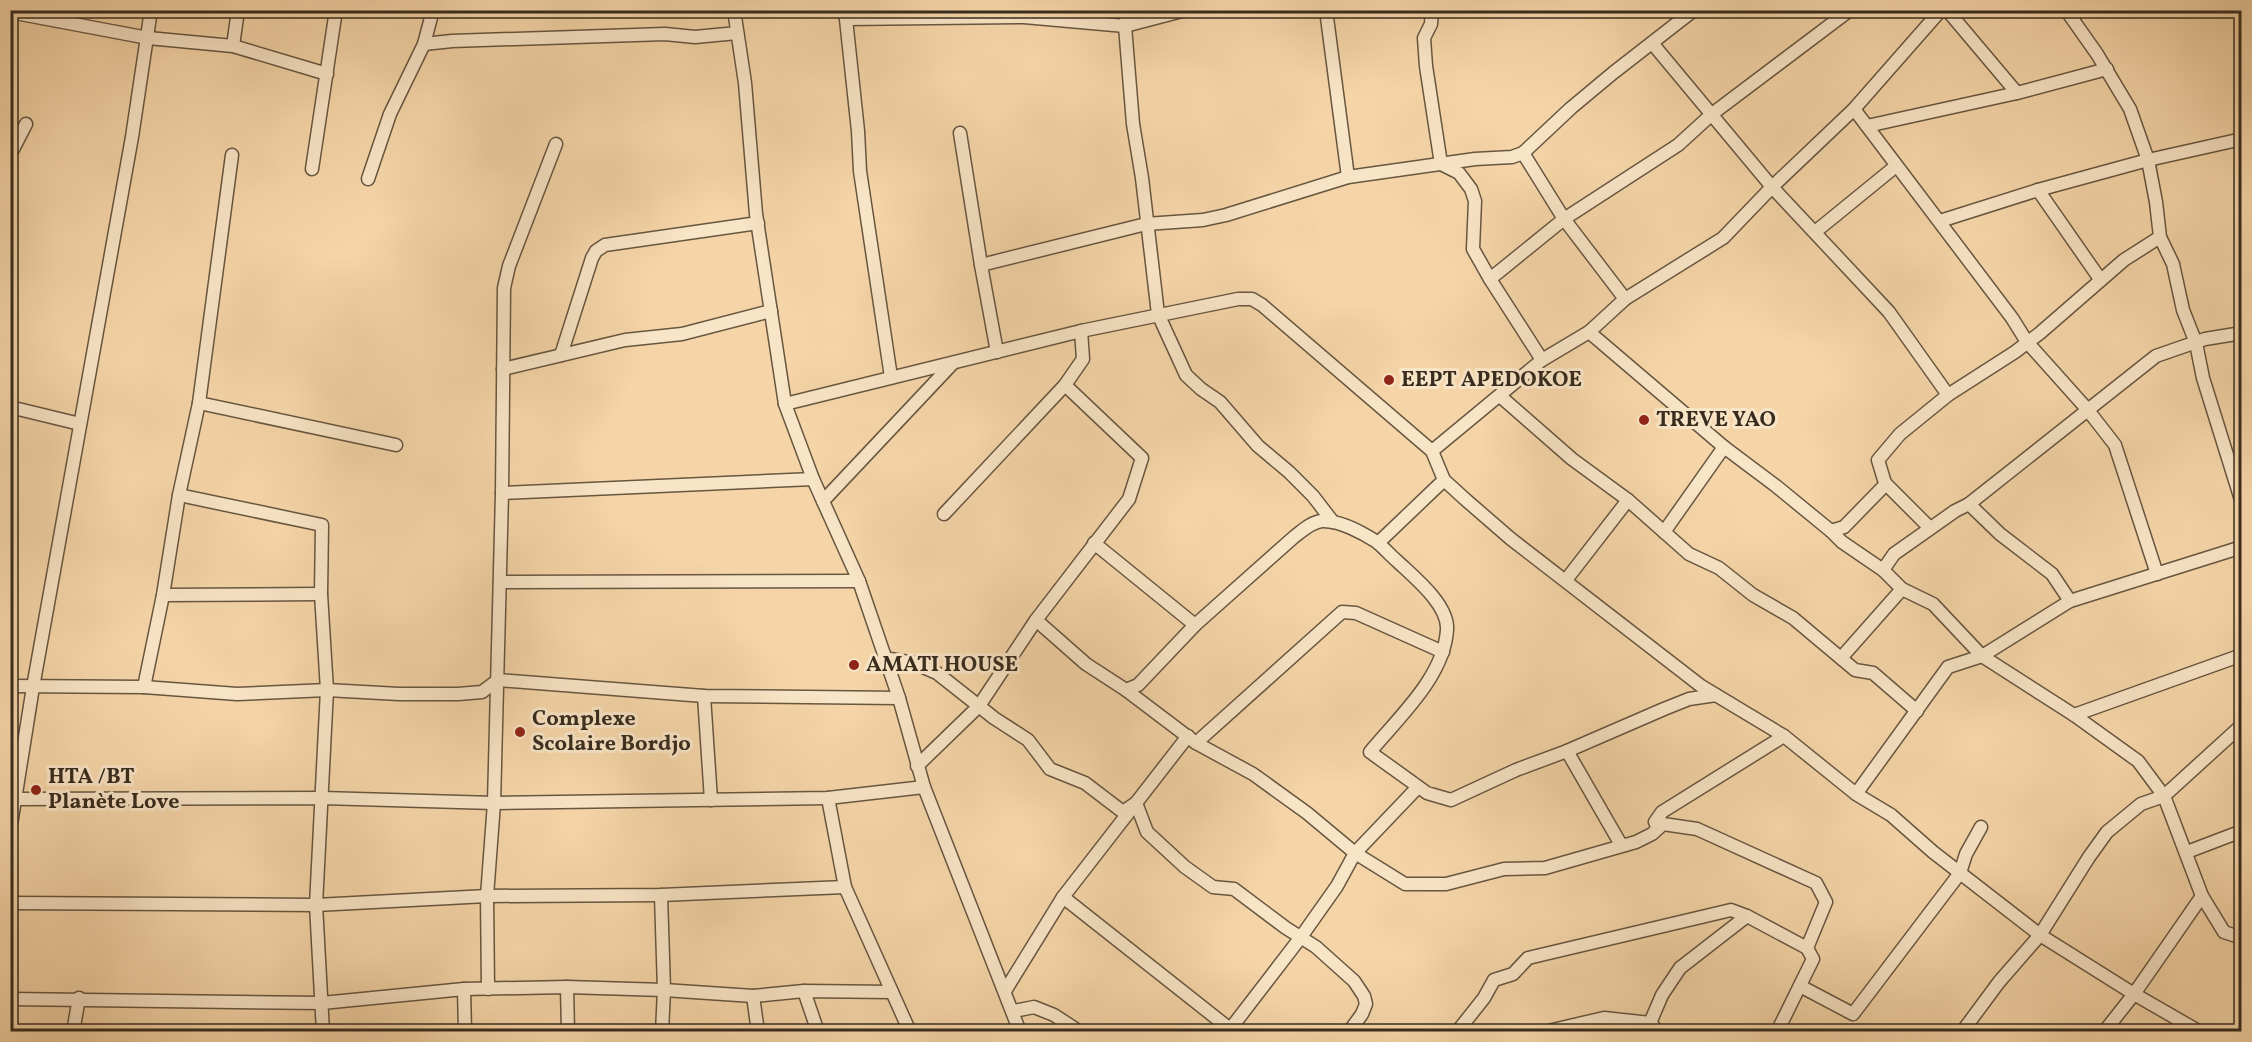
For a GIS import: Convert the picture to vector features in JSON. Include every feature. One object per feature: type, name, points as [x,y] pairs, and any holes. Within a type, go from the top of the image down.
[{"type":"street","points":[[10,831],[13,800],[132,137],[152,10]]},
{"type":"street","points":[[232,46],[238,10]]},
{"type":"street","points":[[312,169],[336,10]]},
{"type":"street","points":[[368,179],[390,114],[424,44],[433,10]]},
{"type":"street","points":[[734,10],[745,82],[748,136],[758,224],[785,404],[813,479],[859,581],[899,698],[924,787],[1014,1011],[1020,1032]]},
{"type":"street","points":[[1128,10],[1125,26],[1133,124],[1142,177],[1158,314],[1186,375],[1220,402],[1258,446],[1313,496],[1333,522]]},
{"type":"street","points":[[891,376],[862,190],[845,15],[950,13],[1052,15],[1125,26],[1186,10]]},
{"type":"street","points":[[1326,10],[1348,177]]},
{"type":"street","points":[[1432,10],[1431,24],[1424,38],[1441,164]]},
{"type":"street","points":[[981,265],[1146,224],[1203,220],[1226,215],[1348,177],[1512,157],[1523,153],[1571,108],[1694,10]]},
{"type":"street","points":[[1490,279],[1564,219],[1678,145],[1712,114],[1850,10]]},
{"type":"street","points":[[1432,451],[1542,360],[1589,332],[1625,299],[1723,237],[1854,109],[1941,10]]},
{"type":"street","points":[[1947,10],[2017,93]]},
{"type":"street","points":[[2066,10],[2107,69],[2130,109],[2148,160],[2160,237],[2173,264],[2183,310],[2196,343],[2203,378],[2241,503]]},
{"type":"street","points":[[10,12],[40,14],[148,38],[232,46],[327,74]]},
{"type":"street","points":[[424,44],[452,41],[665,34],[695,37],[737,33]]},
{"type":"street","points":[[1652,43],[1772,187],[1889,312],[1948,395]]},
{"type":"street","points":[[1867,126],[2017,93],[2107,69]]},
{"type":"street","points":[[1854,109],[2012,318],[2026,342],[2087,409],[2115,445],[2157,574]]},
{"type":"street","points":[[10,154],[26,124]]},
{"type":"street","points":[[960,133],[997,352]]},
{"type":"street","points":[[1940,221],[2038,190],[2148,160],[2241,139]]},
{"type":"street","points":[[488,989],[487,896],[494,803],[498,680],[504,288],[506,277],[556,144]]},
{"type":"street","points":[[1523,153],[1564,219],[1625,299]]},
{"type":"street","points":[[144,687],[163,595],[179,495],[199,403],[232,155]]},
{"type":"street","points":[[1441,164],[1459,173],[1471,189],[1475,201],[1473,249],[1542,360]]},
{"type":"street","points":[[1815,232],[1896,166]]},
{"type":"street","points":[[2038,190],[2100,279]]},
{"type":"street","points":[[561,355],[591,258],[600,248],[653,238],[758,224]]},
{"type":"street","points":[[1930,528],[1885,483],[1878,465],[1880,456],[1900,434],[1948,395],[2026,342],[2088,292],[2100,279],[2138,250],[2160,237]]},
{"type":"street","points":[[785,404],[891,376],[954,363],[1081,331],[1238,299],[1252,299],[1263,305],[1432,451],[1444,480],[1511,539],[1701,686],[1784,736],[1856,794],[1891,815],[1960,873],[2040,935],[2200,1032]]},
{"type":"street","points":[[502,369],[625,340],[682,334],[771,311]]},
{"type":"street","points":[[944,514],[1065,385],[1083,359],[1081,331]]},
{"type":"street","points":[[1589,332],[1724,447],[1842,542],[1883,570],[1902,589],[1933,604],[1982,656],[2074,715],[2138,761],[2164,796],[2202,896],[2224,932],[2241,938]]},
{"type":"street","points":[[1883,570],[1894,554],[1969,504],[2156,356],[2205,339],[2241,333]]},
{"type":"street","points":[[823,501],[954,363]]},
{"type":"street","points":[[917,766],[979,706],[1036,620],[1130,499],[1142,458],[1065,385]]},
{"type":"street","points":[[1500,396],[1572,459],[1628,500],[1689,554],[1719,568],[1753,595],[1793,618],[1855,670],[1872,673],[1917,711]]},
{"type":"street","points":[[199,403],[396,445]]},
{"type":"street","points":[[10,407],[80,424]]},
{"type":"street","points":[[1664,532],[1724,447]]},
{"type":"street","points":[[502,493],[813,479]]},
{"type":"street","points":[[1378,543],[1444,480]]},
{"type":"street","points":[[1831,531],[1844,527],[1885,483]]},
{"type":"street","points":[[179,495],[322,525],[321,594],[327,690],[316,905],[323,1032]]},
{"type":"street","points":[[1566,580],[1628,500]]},
{"type":"street","points":[[1969,504],[2000,534],[2052,574],[2070,601]]},
{"type":"street","points":[[1126,690],[1138,685],[1196,625],[1307,526],[1320,521],[1333,522],[1378,543],[1422,584],[1442,611],[1448,628],[1436,670],[1370,752],[1433,796],[1451,800],[1516,770],[1689,699],[1716,695]]},
{"type":"street","points":[[1094,543],[1196,625]]},
{"type":"street","points":[[1856,794],[1948,667],[1982,656],[2070,601],[2241,547]]},
{"type":"street","points":[[500,582],[859,581]]},
{"type":"street","points":[[1841,658],[1902,589]]},
{"type":"street","points":[[163,595],[321,594]]},
{"type":"street","points":[[1005,991],[1064,897],[1136,803],[1192,740],[1342,612],[1356,613],[1443,652]]},
{"type":"street","points":[[1036,620],[1086,664],[1126,690],[1192,740],[1265,782],[1355,853],[1405,884],[1446,884],[1504,869],[1545,868],[1625,845],[1652,834],[1663,824]]},
{"type":"street","points":[[2074,715],[2241,655]]},
{"type":"street","points":[[884,658],[914,663],[937,673],[1028,740],[1050,769],[1085,783],[1124,812],[1136,803]]},
{"type":"street","points":[[10,686],[144,687],[237,694],[327,690],[399,694],[458,694],[482,692],[498,680],[704,696],[899,698]]},
{"type":"street","points":[[704,696],[711,800]]},
{"type":"street","points":[[1962,1032],[1999,982],[2040,935],[2107,832],[2141,804],[2164,796],[2241,725]]},
{"type":"street","points":[[1784,736],[1662,812],[1655,826],[1658,828],[1663,824],[1697,829],[1752,852],[1816,884],[1826,902],[1808,948]]},
{"type":"street","points":[[1567,751],[1603,816],[1620,843],[1625,845]]},
{"type":"street","points":[[13,800],[322,798],[494,803],[711,800],[828,798],[924,787]]},
{"type":"street","points":[[1064,897],[1229,1030],[1301,937],[1337,886],[1355,853],[1418,787]]},
{"type":"street","points":[[828,798],[845,887],[910,1032]]},
{"type":"street","points":[[1136,803],[1147,832],[1185,867],[1214,887],[1233,889],[1342,968],[1364,996],[1365,1008],[1349,1032]]},
{"type":"street","points":[[1800,986],[1853,1014],[1960,873],[1966,854],[1981,827]]},
{"type":"street","points":[[2187,852],[2241,831]]},
{"type":"street","points":[[10,903],[316,905],[487,896],[661,895],[845,887]]},
{"type":"street","points":[[661,895],[664,990],[662,1032]]},
{"type":"street","points":[[2104,1032],[2134,994],[2202,896]]},
{"type":"street","points":[[1457,1032],[1484,998],[1494,980],[1513,974],[1528,958],[1731,910],[1808,948],[1813,959],[1777,1032]]},
{"type":"street","points":[[1544,1032],[1604,1018],[1655,1027],[1662,994],[1680,968],[1747,916]]},
{"type":"street","points":[[10,999],[80,998],[322,1003],[464,989],[567,987],[753,996],[804,991],[892,992]]},
{"type":"street","points":[[567,987],[568,1032]]},
{"type":"street","points":[[464,989],[465,1032]]},
{"type":"street","points":[[804,991],[818,1032]]},
{"type":"street","points":[[753,996],[758,1032]]},
{"type":"street","points":[[74,1032],[80,998]]},
{"type":"street","points":[[1014,1011],[1034,1007],[1053,1015],[1080,1032]]},
{"type":"place","name":"EEPT APEDOKOE","points":[[1389,380]]},
{"type":"place","name":"TREVE YAO","points":[[1644,420]]},
{"type":"place","name":"AMATI HOUSE","points":[[854,665]]},
{"type":"place","name":"Complexe Scolaire Bordjo","points":[[520,732]]},
{"type":"place","name":"HTA /BT Planète Love","points":[[36,790]]}]
